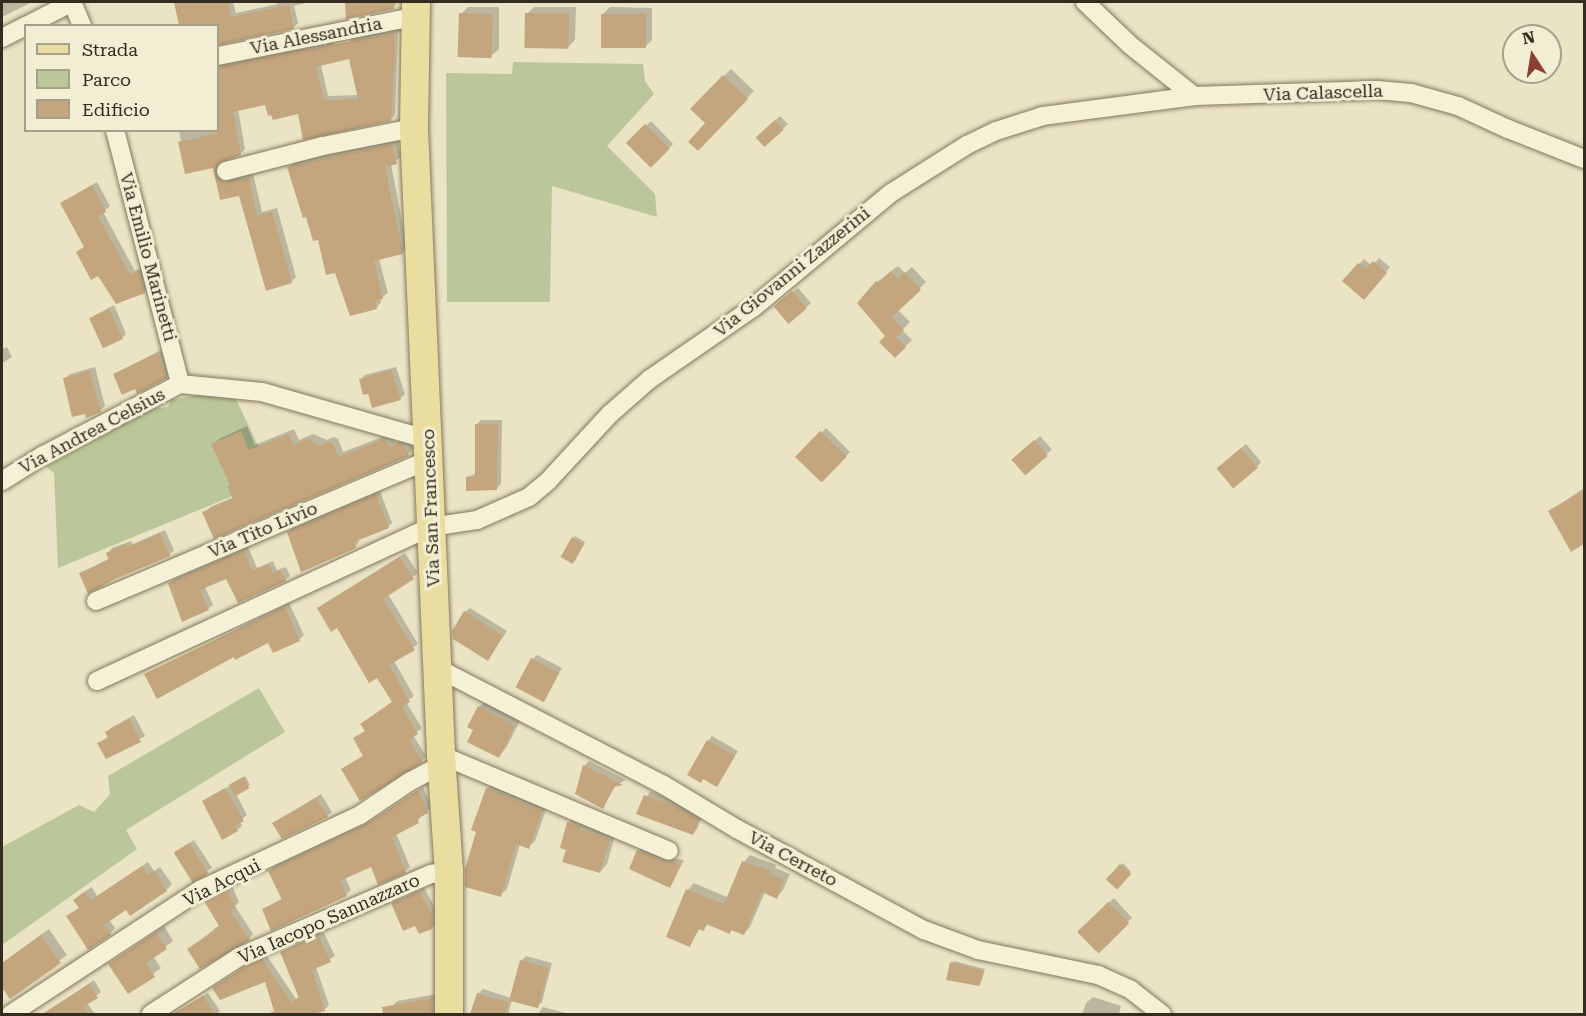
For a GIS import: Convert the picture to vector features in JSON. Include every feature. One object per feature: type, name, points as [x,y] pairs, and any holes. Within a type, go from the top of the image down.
[{"type":"main road","name":"Via San Francesco","points":[[415,9],[414,128],[441,760],[449,871],[449,1014]]},
{"type":"street","points":[[30,24],[73,2],[81,24]]},
{"type":"street","points":[[1085,2],[1130,45],[1194,96]]},
{"type":"street","name":"Via Alessandria","points":[[219,56],[415,9]]},
{"type":"street","points":[[2,38],[24,27]]},
{"type":"street","name":"Via Calascella","points":[[1194,96],[1256,96],[1377,90],[1411,93],[1458,106],[1508,129],[1584,159]]},
{"type":"street","name":"Via Giovanni Zazzerini","points":[[431,528],[485,518],[536,492],[610,414],[650,378],[754,307],[856,220],[912,178],[967,145],[996,131],[1043,116],[1194,96]]},
{"type":"street","points":[[226,171],[323,146],[414,128]]},
{"type":"street","name":"Via Emilio Marinetti","points":[[116,132],[180,384]]},
{"type":"street","name":"Via Andrea Celsius","points":[[2,482],[42,456],[180,384],[262,392],[429,449]]},
{"type":"street","name":"Via Tito Livio","points":[[96,601],[429,449]]},
{"type":"street","points":[[97,681],[431,528]]},
{"type":"street","name":"Via Cerreto","points":[[437,668],[652,779],[737,829],[924,930],[990,954],[1098,975],[1131,990],[1162,1014]]},
{"type":"street","points":[[441,760],[669,850]]},
{"type":"street","name":"Via Acqui","points":[[11,1014],[200,890],[360,815],[441,760]]},
{"type":"street","name":"Via Iacopo Sannazzaro","points":[[151,1014],[238,957],[430,874],[449,871]]},
{"type":"green space","points":[[513,62],[643,64],[645,81],[654,94],[607,146],[655,194],[657,217],[552,186],[550,302],[447,302],[446,73],[512,74]]},
{"type":"green space","points":[[215,392],[234,395],[274,479],[58,568],[54,473],[40,462],[144,409],[168,407],[171,400]]},
{"type":"green space","points":[[259,688],[285,732],[126,830],[137,849],[2,945],[2,847],[79,805],[94,812],[110,794],[108,776]]},
{"type":"building","points":[[174,2],[228,2],[231,17],[289,5],[294,29],[219,45],[219,24],[179,24]]},
{"type":"building","points":[[345,2],[394,2],[394,9],[346,19]]},
{"type":"building","points":[[459,13],[493,14],[491,58],[457,57]]},
{"type":"building","points":[[525,13],[569,14],[568,49],[524,48]]},
{"type":"building","points":[[601,14],[646,14],[646,48],[601,48]]},
{"type":"building","points":[[394,33],[391,121],[303,140],[298,114],[273,120],[271,115],[268,116],[265,105],[233,112],[241,155],[219,163],[215,173],[224,182],[249,177],[257,216],[272,212],[292,283],[266,291],[239,196],[220,200],[213,168],[185,174],[178,142],[218,133],[219,67]],"holes":[[[349,59],[358,99],[324,100],[316,67]]]},
{"type":"building","points":[[723,75],[748,99],[698,151],[688,142],[705,123],[690,109]]},
{"type":"building","points":[[775,120],[784,130],[764,147],[756,137]]},
{"type":"building","points":[[645,124],[670,149],[651,168],[626,143]]},
{"type":"building","points":[[392,144],[397,164],[385,167],[403,254],[374,261],[383,299],[375,301],[377,309],[350,316],[335,273],[326,275],[318,240],[313,241],[306,217],[303,218],[287,167]]},
{"type":"building","points":[[92,185],[106,212],[98,216],[130,275],[139,270],[145,293],[116,304],[98,276],[91,280],[76,252],[84,247],[60,203]]},
{"type":"building","points":[[1373,261],[1387,273],[1364,300],[1342,281],[1358,263],[1366,269]]},
{"type":"building","points":[[891,271],[898,279],[904,272],[921,290],[892,317],[904,330],[896,337],[906,347],[895,358],[879,342],[885,336],[857,303],[876,281],[878,283]]},
{"type":"building","points":[[792,291],[807,309],[788,324],[774,306]]},
{"type":"building","points":[[109,309],[123,339],[103,348],[89,318]]},
{"type":"building","points":[[157,353],[167,378],[137,394],[135,389],[122,395],[113,374]]},
{"type":"building","points":[[391,370],[401,400],[372,408],[368,394],[363,395],[359,379]]},
{"type":"building","points":[[90,371],[101,412],[86,418],[85,414],[72,417],[63,378]]},
{"type":"building","points":[[475,424],[498,424],[497,490],[466,491],[466,477],[475,477]]},
{"type":"building","points":[[241,431],[249,450],[289,434],[293,445],[307,439],[320,445],[327,442],[333,444],[338,457],[384,439],[390,447],[399,443],[404,445],[409,456],[214,539],[202,512],[233,499],[227,486],[230,485],[211,444]]},
{"type":"building","points":[[820,431],[847,457],[822,483],[795,457]]},
{"type":"building","points":[[1034,440],[1048,456],[1025,476],[1011,460]]},
{"type":"building","points":[[1241,448],[1258,468],[1233,488],[1216,469]]},
{"type":"building","points":[[1584,490],[1584,544],[1571,552],[1548,511]]},
{"type":"building","points":[[376,494],[389,528],[354,542],[356,548],[301,572],[287,532]]},
{"type":"building","points":[[160,533],[170,556],[115,579],[88,594],[79,573],[109,560],[106,553],[126,544],[128,547]]},
{"type":"building","points":[[572,537],[584,544],[573,564],[560,557]]},
{"type":"building","points":[[244,550],[252,571],[269,564],[273,573],[281,570],[286,581],[238,603],[226,579],[200,590],[209,610],[182,622],[168,583]]},
{"type":"building","points":[[400,557],[414,579],[383,599],[415,650],[389,665],[410,702],[402,707],[418,734],[409,740],[423,762],[360,801],[341,769],[363,756],[353,738],[365,731],[360,724],[392,702],[377,678],[369,683],[337,628],[331,632],[317,608]]},
{"type":"building","points":[[285,607],[300,641],[273,653],[268,643],[235,660],[234,657],[157,699],[144,674]]},
{"type":"building","points":[[464,611],[503,636],[488,661],[453,639],[452,631]]},
{"type":"building","points":[[531,658],[559,673],[544,702],[516,687]]},
{"type":"building","points":[[478,706],[515,726],[499,758],[467,742],[473,730],[467,727]]},
{"type":"building","points":[[129,719],[141,742],[106,759],[97,743],[108,738],[105,732]]},
{"type":"building","points":[[707,740],[735,756],[717,787],[703,779],[701,783],[687,775]]},
{"type":"building","points":[[583,765],[623,785],[614,787],[603,809],[575,794]]},
{"type":"building","points":[[243,777],[249,788],[235,796],[229,785]]},
{"type":"building","points":[[225,788],[244,821],[235,826],[238,831],[222,840],[202,801]]},
{"type":"building","points":[[486,788],[542,811],[529,849],[516,844],[501,897],[465,887],[465,869],[476,832],[471,830]]},
{"type":"building","points":[[418,790],[428,813],[417,819],[419,823],[392,837],[406,873],[378,885],[371,867],[340,881],[347,896],[271,931],[262,909],[282,900],[268,871],[365,825]]},
{"type":"building","points":[[644,795],[682,809],[699,819],[693,835],[636,814]]},
{"type":"building","points":[[316,798],[328,817],[282,839],[272,823]]},
{"type":"building","points":[[567,822],[581,827],[580,830],[610,839],[600,873],[562,862],[566,850],[560,848]]},
{"type":"building","points":[[189,843],[208,874],[193,883],[174,853]]},
{"type":"building","points":[[637,850],[664,862],[673,861],[681,865],[670,888],[629,869]]},
{"type":"building","points":[[742,861],[771,871],[770,874],[784,880],[777,899],[762,892],[744,935],[731,930],[730,934],[706,924],[704,931],[698,929],[690,947],[666,937],[686,889],[724,904]]},
{"type":"building","points":[[1120,864],[1131,874],[1117,890],[1106,880]]},
{"type":"building","points":[[142,866],[148,875],[154,871],[167,891],[130,916],[126,910],[104,925],[111,935],[88,950],[66,916],[79,908],[73,900],[85,892],[91,900]]},
{"type":"building","points":[[227,890],[236,908],[230,911],[250,940],[200,969],[187,949],[219,926],[204,901]]},
{"type":"building","points":[[419,891],[432,916],[432,929],[419,934],[415,926],[403,931],[391,903]]},
{"type":"building","points":[[1108,902],[1129,923],[1099,954],[1078,932]]},
{"type":"building","points":[[156,932],[167,949],[146,963],[155,977],[128,994],[108,964]]},
{"type":"building","points":[[41,935],[61,963],[10,999],[2,988],[2,963]]},
{"type":"building","points":[[318,935],[331,962],[312,970],[325,1011],[314,1014],[268,1014],[274,1011],[265,982],[220,1000],[212,988],[244,967],[262,959],[291,1002],[299,998],[280,952]]},
{"type":"building","points":[[520,960],[549,968],[538,1008],[509,1001]]},
{"type":"building","points":[[950,962],[984,971],[979,986],[946,980]]},
{"type":"building","points":[[89,984],[98,998],[83,1007],[88,1014],[42,1014]]},
{"type":"building","points":[[477,993],[509,1003],[505,1014],[470,1014]]},
{"type":"building","points":[[203,996],[215,1014],[173,1014]]},
{"type":"building","points":[[432,998],[433,1014],[383,1014],[382,1007]]}]
